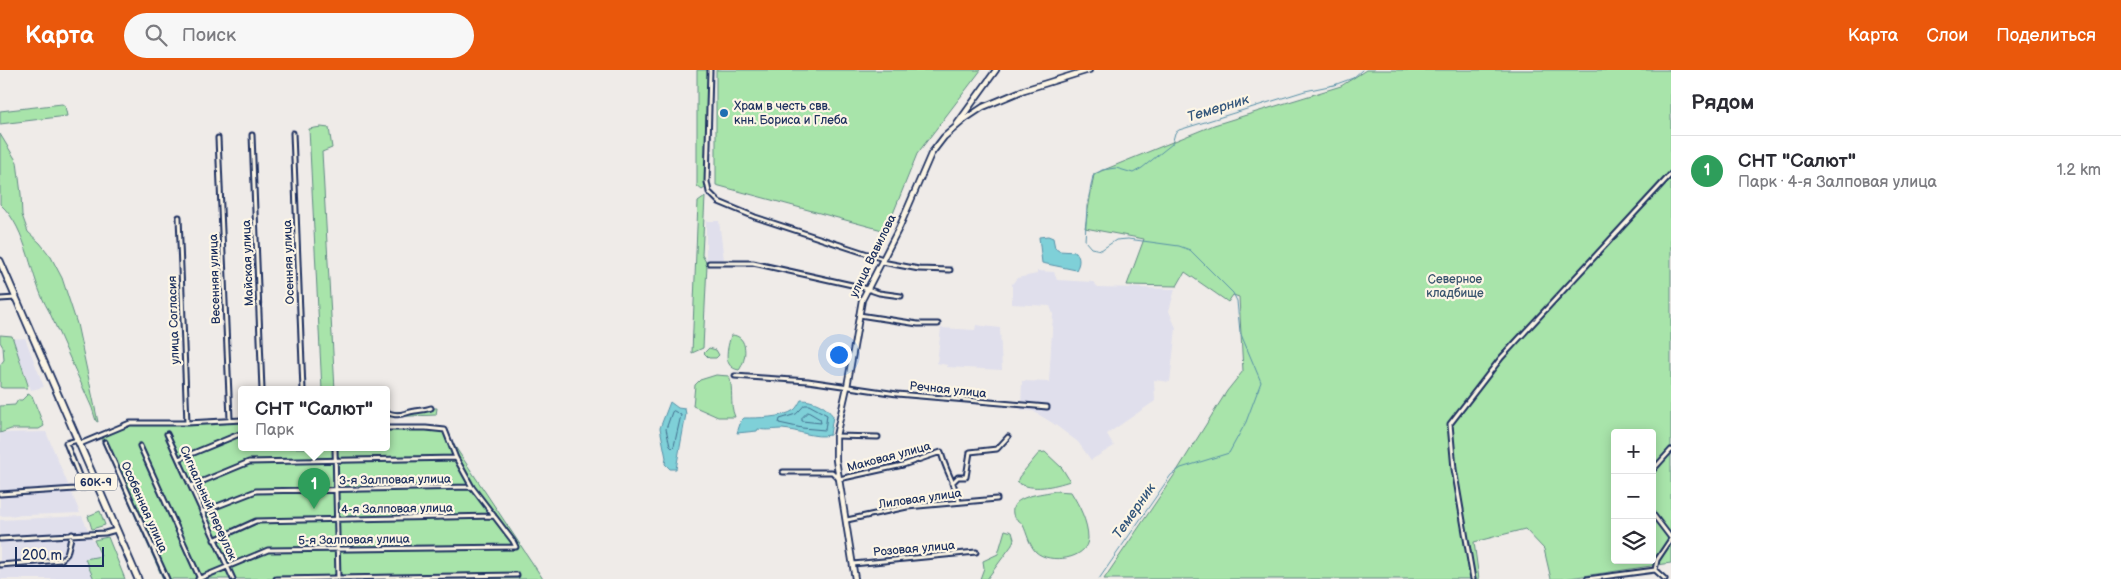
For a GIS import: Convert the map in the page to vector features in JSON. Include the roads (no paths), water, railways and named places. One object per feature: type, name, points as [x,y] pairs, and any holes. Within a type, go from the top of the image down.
[{"type":"main road","name":"60К-9","points":[[0,261],[138,579]]},
{"type":"street","points":[[710,70],[707,182],[709,192],[715,199],[754,217],[882,260],[919,270],[950,270]]},
{"type":"street","name":"улица Вавилова","points":[[855,579],[836,460],[836,436],[847,388],[862,300],[899,228],[931,154],[951,131],[996,70]]},
{"type":"street","name":"улица Вавилова","points":[[951,131],[983,107],[1024,90],[1089,70]]},
{"type":"street","name":"Осенняя улица","points":[[293,133],[303,386]]},
{"type":"street","name":"Майская улица","points":[[252,135],[262,386]]},
{"type":"street","name":"Весенняя улица","points":[[218,138],[230,419]]},
{"type":"street","points":[[1473,579],[1454,469],[1450,424],[1501,358],[1671,174]]},
{"type":"street","name":"улица Согласия","points":[[179,217],[187,423]]},
{"type":"street","points":[[709,263],[753,263],[862,287],[867,290],[901,296]]},
{"type":"street","points":[[0,299],[16,298]]},
{"type":"street","points":[[858,315],[918,324],[938,324]]},
{"type":"street","name":"Речная улица","points":[[735,376],[808,381],[847,388],[1016,406],[1047,407]]},
{"type":"street","points":[[390,414],[396,416],[405,415],[411,411],[431,408]]},
{"type":"street","points":[[84,488],[66,443],[79,442],[130,423],[187,423],[238,420]]},
{"type":"street","points":[[390,428],[445,430],[456,458],[472,487],[494,516]]},
{"type":"street","name":"Сигнальный переулок","points":[[167,434],[232,579]]},
{"type":"street","points":[[179,459],[238,435]]},
{"type":"street","points":[[836,436],[878,437]]},
{"type":"street","points":[[952,482],[958,477],[966,477],[970,452],[997,449],[1008,437]]},
{"type":"street","name":"Особенная улица","points":[[105,442],[167,579]]},
{"type":"street","points":[[140,446],[199,579]]},
{"type":"street","points":[[1656,467],[1671,450]]},
{"type":"street","points":[[335,451],[338,578]]},
{"type":"street","name":"Маковая улица","points":[[839,480],[903,465],[941,452],[959,502]]},
{"type":"street","points":[[191,486],[249,462],[456,458]]},
{"type":"street","points":[[782,472],[832,472],[839,480]]},
{"type":"street","points":[[0,494],[84,488],[97,484]]},
{"type":"street","name":"3-я Залповая улица","points":[[202,512],[256,491],[472,487]]},
{"type":"street","name":"Лиловая улица","points":[[847,520],[907,507],[996,499]]},
{"type":"street","name":"5-я Залповая улица","points":[[199,579],[268,550],[516,547],[514,540],[494,516]]},
{"type":"street","name":"4-я Залповая улица","points":[[214,540],[256,521],[494,516]]},
{"type":"street","points":[[1655,570],[1656,562],[1671,539],[1656,518]]},
{"type":"street","points":[[0,539],[105,533],[116,530]]},
{"type":"street","points":[[0,565],[61,560],[67,554],[72,534]]},
{"type":"street","name":"Розовая улица","points":[[854,564],[976,552]]},
{"type":"street","points":[[1587,579],[1655,570]]},
{"type":"street","points":[[1655,570],[1663,578]]},
{"type":"street","points":[[276,579],[516,576]]},
{"type":"water","points":[[1048,236],[1053,238],[1055,248],[1059,251],[1076,252],[1079,261],[1076,270],[1042,263],[1039,237]]},
{"type":"water","points":[[801,400],[819,404],[830,412],[833,416],[830,435],[818,436],[782,429],[758,429],[757,431],[737,433],[744,418],[783,415],[795,409]]},
{"type":"water","points":[[670,402],[678,408],[685,409],[686,414],[676,469],[670,469],[665,464],[666,458],[660,428]]},
{"type":"waterway","name":"Темерник","points":[[1099,579],[1171,475],[1181,468],[1229,453],[1246,422],[1261,382],[1240,332],[1237,301],[1233,293],[1190,250],[1179,246],[1128,239],[1116,240],[1101,250],[1091,248],[1085,241],[1087,206],[1093,176],[1102,170],[1116,168],[1133,173],[1172,144],[1175,133],[1179,130],[1305,91],[1334,85],[1353,78],[1362,70]]},
{"type":"place","name":"Храм в честь свв. кнн. Бориса и Глеба","points":[[724,113]]},
{"type":"place","name":"СНТ \"Салют\"","points":[[314,509]]},
{"type":"park label","name":"Северное кладбище","points":[[1455,286]]}]
